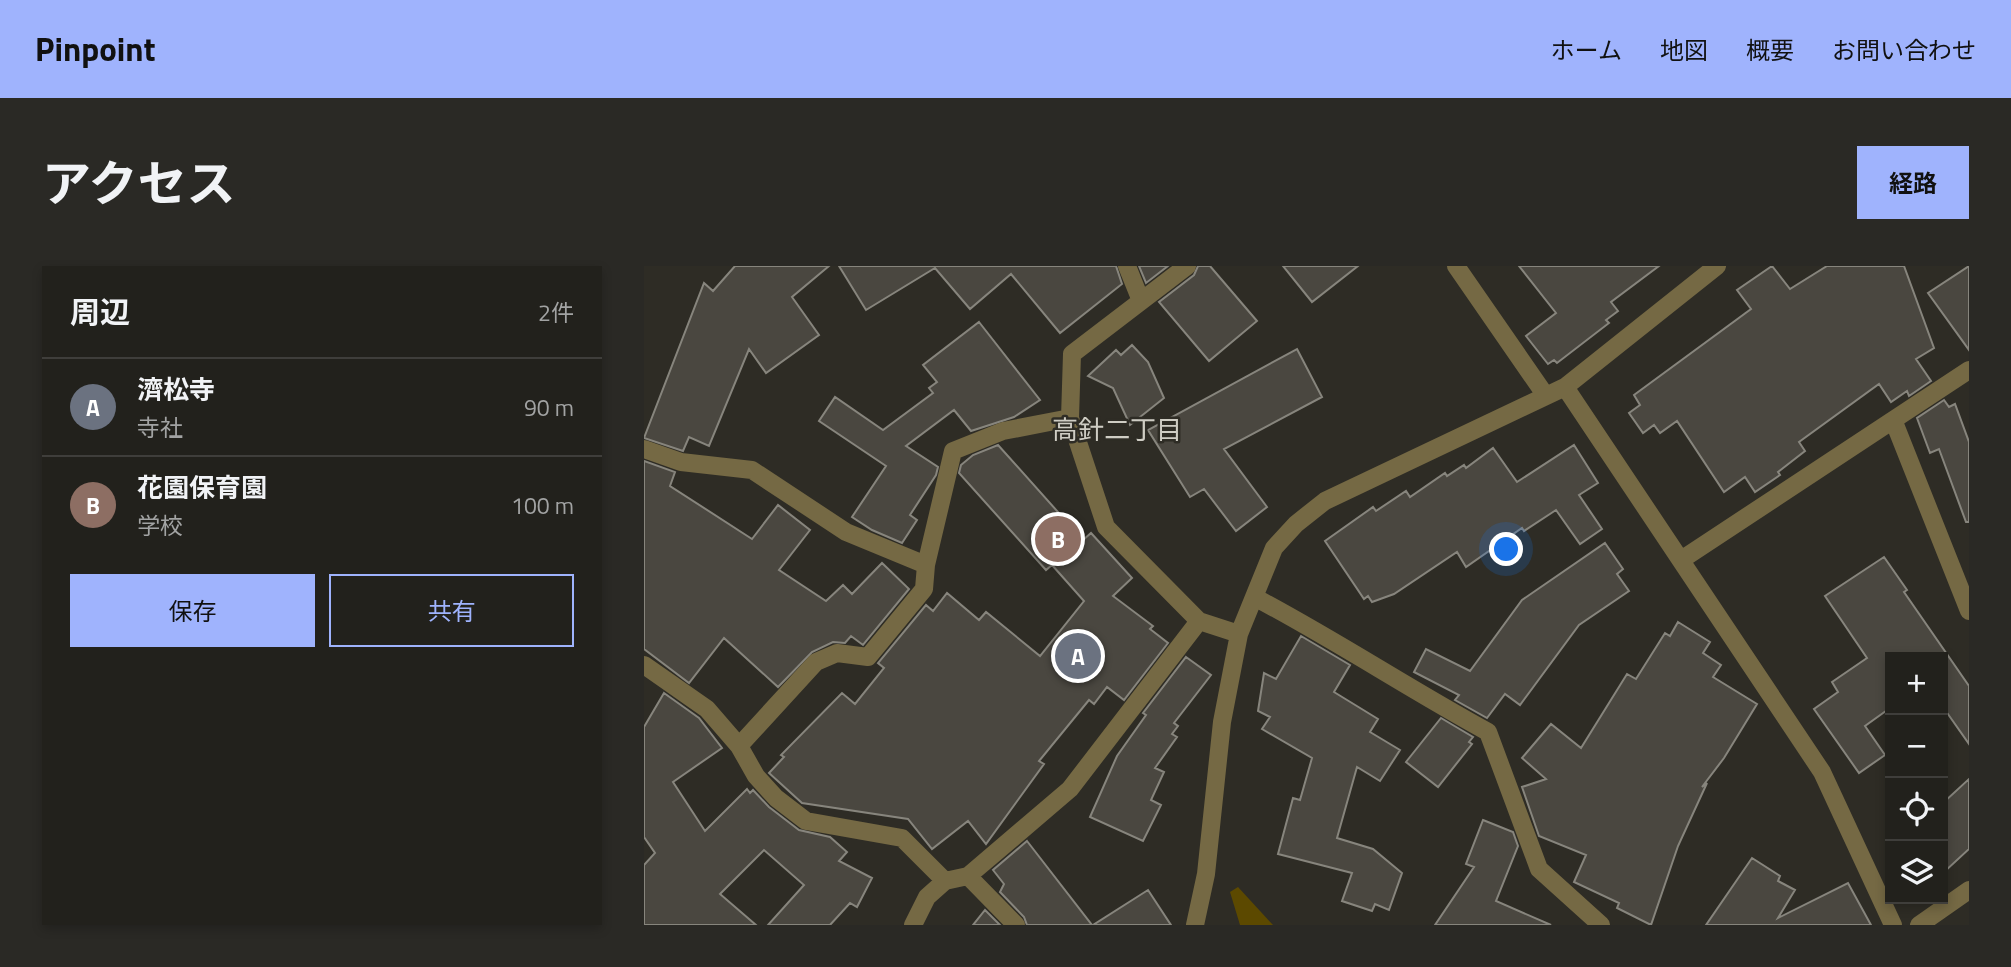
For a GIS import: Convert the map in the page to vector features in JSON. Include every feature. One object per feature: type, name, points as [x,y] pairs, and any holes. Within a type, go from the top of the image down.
[{"type":"street","points":[[1127,266],[1141,301]]},
{"type":"street","points":[[1187,266],[1072,354],[1070,418],[1106,527],[1199,621],[1240,634]]},
{"type":"street","points":[[1456,266],[1546,396]]},
{"type":"street","points":[[1195,925],[1206,874],[1222,722],[1240,634],[1274,548],[1296,524],[1325,501],[1565,387],[1717,266]]},
{"type":"street","points":[[1681,560],[1894,422],[1969,370]]},
{"type":"street","points":[[1565,387],[1822,772],[1893,925]]},
{"type":"street","points":[[739,746],[816,662],[837,653],[868,657],[924,589],[926,565],[953,451],[1003,432],[1070,418]]},
{"type":"street","points":[[1894,422],[1969,611]]},
{"type":"street","points":[[644,449],[681,462],[752,470],[846,532],[926,565]]},
{"type":"street","points":[[1254,597],[1330,637],[1406,687],[1488,732],[1539,869],[1601,925]]},
{"type":"street","points":[[914,925],[927,897],[945,881],[968,876],[1070,789],[1199,621]]},
{"type":"street","points":[[644,665],[707,709],[739,746],[756,776],[776,798],[807,821],[902,838],[945,881]]},
{"type":"street","points":[[968,876],[1016,925]]},
{"type":"street","points":[[1919,925],[1969,890]]},
{"type":"shaded area","points":[[1238,887],[1273,925],[1240,925],[1230,892]]},
{"type":"building","points":[[735,266],[829,266],[792,297],[819,335],[766,373],[749,349],[709,446],[689,437],[683,451],[644,438],[704,283],[713,291]]},
{"type":"building","points":[[839,266],[1116,266],[1122,284],[1060,333],[1011,274],[970,309],[935,268],[866,310]]},
{"type":"building","points":[[1139,266],[1168,266],[1146,283]]},
{"type":"building","points":[[1198,266],[1210,266],[1257,321],[1209,361],[1159,302],[1194,275]]},
{"type":"building","points":[[1283,266],[1358,266],[1312,302]]},
{"type":"building","points":[[1519,266],[1659,266],[1611,302],[1618,311],[1606,320],[1609,323],[1557,363],[1554,360],[1548,364],[1526,336],[1556,313]]},
{"type":"building","points":[[1772,266],[1790,289],[1827,266],[1904,266],[1934,348],[1916,359],[1931,381],[1909,396],[1907,391],[1891,402],[1879,384],[1799,442],[1805,451],[1778,472],[1780,475],[1755,492],[1745,477],[1724,492],[1677,421],[1660,433],[1654,425],[1643,433],[1629,413],[1640,405],[1634,395],[1751,309],[1737,290]]},
{"type":"building","points":[[1969,266],[1969,350],[1928,293]]},
{"type":"building","points":[[979,322],[1040,400],[1014,417],[971,431],[954,410],[906,446],[938,467],[936,475],[910,515],[917,520],[902,543],[872,530],[852,517],[886,466],[819,421],[835,397],[883,430],[933,393],[929,388],[937,382],[923,365]]},
{"type":"building","points":[[1132,345],[1148,362],[1164,398],[1130,425],[1113,388],[1088,376],[1116,350],[1121,355]]},
{"type":"building","points":[[1297,349],[1322,397],[1224,449],[1267,507],[1236,531],[1204,489],[1190,497],[1148,430]]},
{"type":"building","points":[[1944,400],[1949,407],[1955,404],[1969,442],[1969,522],[1966,522],[1939,449],[1930,453],[1917,418]]},
{"type":"building","points":[[998,445],[1083,540],[1091,533],[1132,578],[1113,596],[1153,626],[1150,629],[1168,643],[1124,700],[1107,687],[1094,704],[1089,700],[1039,761],[1044,764],[986,844],[968,821],[932,849],[908,819],[802,803],[769,773],[784,757],[781,755],[842,693],[855,704],[884,668],[878,663],[926,605],[933,611],[947,593],[979,620],[986,612],[1040,656],[1084,601],[1052,565],[1046,570],[959,473],[961,465],[973,455]]},
{"type":"building","points":[[1574,445],[1598,483],[1579,495],[1602,529],[1580,544],[1556,510],[1524,531],[1522,528],[1466,567],[1457,552],[1394,594],[1372,602],[1368,596],[1364,599],[1325,541],[1373,507],[1376,511],[1406,491],[1410,497],[1445,473],[1447,476],[1464,465],[1466,468],[1493,448],[1517,482]]},
{"type":"building","points":[[644,461],[675,472],[670,486],[752,539],[778,505],[810,530],[779,570],[826,601],[843,585],[852,594],[882,563],[909,589],[863,645],[851,636],[845,643],[833,642],[812,652],[778,687],[724,638],[689,683],[644,649]]},
{"type":"building","points":[[1605,543],[1623,569],[1617,574],[1629,591],[1579,625],[1520,705],[1505,694],[1487,718],[1455,700],[1459,695],[1414,672],[1426,649],[1470,671],[1522,600]]},
{"type":"building","points":[[1884,557],[1907,590],[1904,592],[1945,652],[1885,652],[1885,712],[1865,726],[1885,755],[1859,773],[1814,709],[1838,692],[1832,682],[1867,658],[1825,596]]},
{"type":"building","points":[[1678,622],[1710,642],[1703,653],[1721,665],[1713,677],[1757,704],[1724,758],[1702,787],[1707,783],[1678,846],[1651,925],[1617,908],[1619,903],[1574,882],[1586,855],[1539,836],[1522,787],[1546,779],[1522,758],[1551,724],[1581,748],[1627,674],[1636,679],[1665,633],[1670,636]]},
{"type":"building","points":[[1301,636],[1350,665],[1334,692],[1378,719],[1370,732],[1400,750],[1380,781],[1357,767],[1337,838],[1373,849],[1402,873],[1389,910],[1375,904],[1372,911],[1342,901],[1352,873],[1278,854],[1293,798],[1300,800],[1312,758],[1262,729],[1270,717],[1258,711],[1264,673],[1276,679]]},
{"type":"building","points":[[1948,656],[1969,686],[1969,744],[1948,714]]},
{"type":"building","points":[[1186,657],[1211,675],[1174,723],[1178,726],[1172,734],[1177,737],[1155,768],[1164,772],[1151,800],[1161,805],[1143,841],[1090,817],[1117,756],[1146,715],[1143,713]]},
{"type":"building","points":[[664,693],[699,718],[722,748],[673,782],[705,831],[747,789],[750,793],[753,790],[769,807],[799,830],[830,837],[847,852],[839,861],[872,878],[857,907],[850,903],[830,925],[768,925],[804,885],[764,850],[720,894],[756,925],[644,925],[644,865],[655,853],[644,837],[644,727]]},
{"type":"building","points":[[1441,718],[1473,737],[1469,742],[1472,744],[1438,787],[1406,762]]},
{"type":"building","points":[[1969,779],[1969,849],[1948,868],[1948,841],[1948,798]]},
{"type":"building","points":[[1483,820],[1513,832],[1518,846],[1496,901],[1551,925],[1435,925],[1474,867],[1466,864]]},
{"type":"building","points":[[1027,841],[1092,925],[1027,925],[1024,917],[1000,892],[1004,884],[993,870]]},
{"type":"building","points":[[1752,858],[1780,876],[1778,881],[1795,890],[1778,918],[1848,883],[1871,925],[1706,925]]},
{"type":"building","points":[[1148,890],[1171,925],[1093,925]]},
{"type":"building","points":[[985,910],[1000,925],[973,925]]},
{"type":"place","name":"花園保育園","points":[[1058,539]]},
{"type":"place","name":"濟松寺","points":[[1078,656]]},
{"type":"district","name":"高針二丁目","points":[[1117,430]]}]
